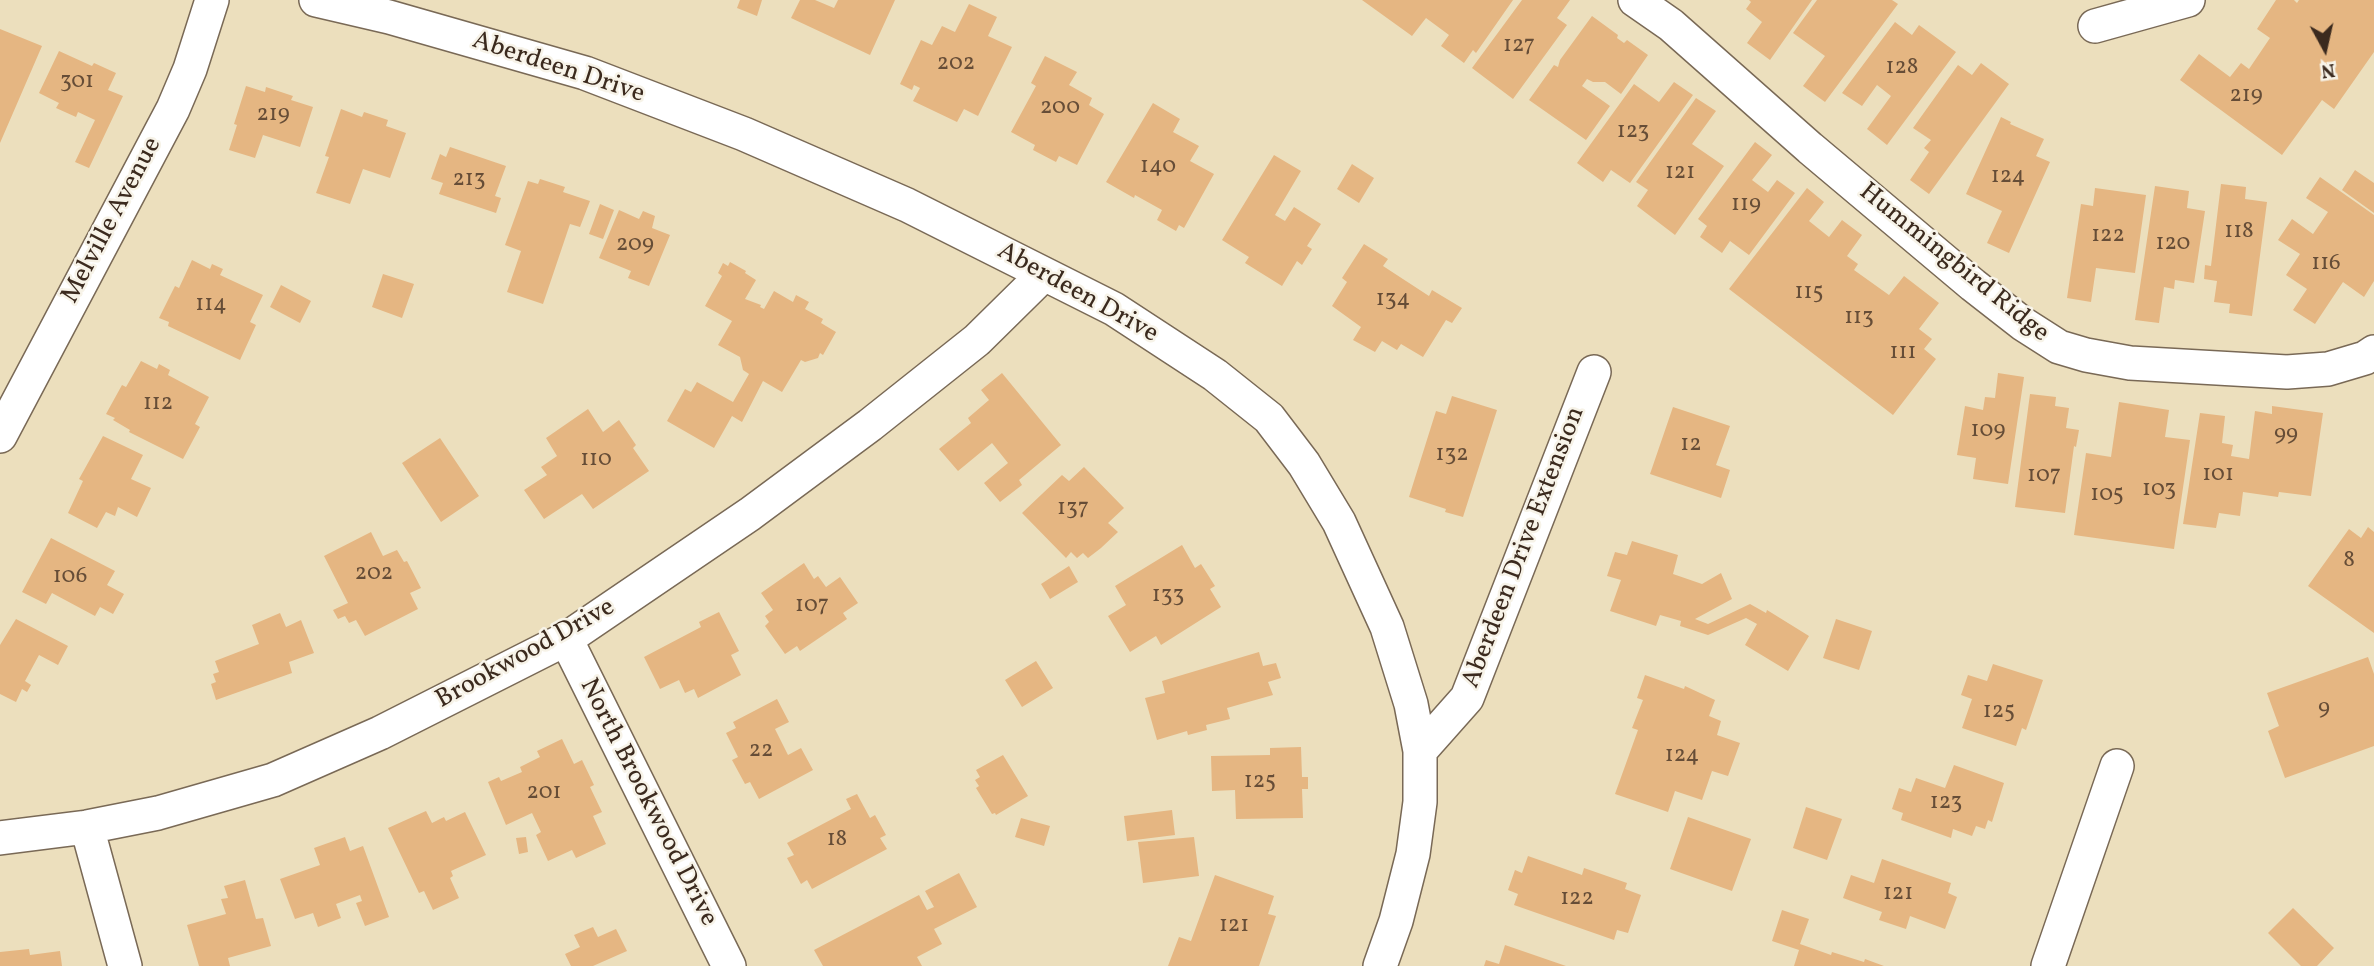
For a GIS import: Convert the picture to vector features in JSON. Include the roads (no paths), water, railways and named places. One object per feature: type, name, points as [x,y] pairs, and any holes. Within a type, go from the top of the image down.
[{"type":"street","name":"Melville Avenue","points":[[0,436],[173,109],[190,69],[212,0]]},
{"type":"street","name":"Aberdeen Drive","points":[[316,0],[389,17],[585,73],[744,134],[907,205],[1114,309],[1216,375],[1269,418],[1304,464],[1339,522],[1387,627],[1412,704],[1420,751],[1420,802],[1413,854],[1396,921],[1380,966]]},
{"type":"street","name":"Hummingbird Ridge","points":[[1635,0],[1679,13],[1810,148],[1973,285],[2023,324],[2059,347],[2130,363],[2287,372],[2328,369],[2365,358],[2374,352]]},
{"type":"street","points":[[2095,26],[2188,0]]},
{"type":"street","name":"Brookwood Drive","points":[[0,838],[87,827],[158,813],[274,780],[380,733],[565,639],[750,514],[870,425],[977,340],[1044,274]]},
{"type":"street","name":"Aberdeen Drive Extension","points":[[1420,751],[1467,698],[1594,372]]},
{"type":"street","name":"North Brookwood Drive","points":[[565,639],[729,966]]},
{"type":"street","points":[[2048,966],[2117,766]]},
{"type":"street","points":[[87,827],[125,966]]}]
